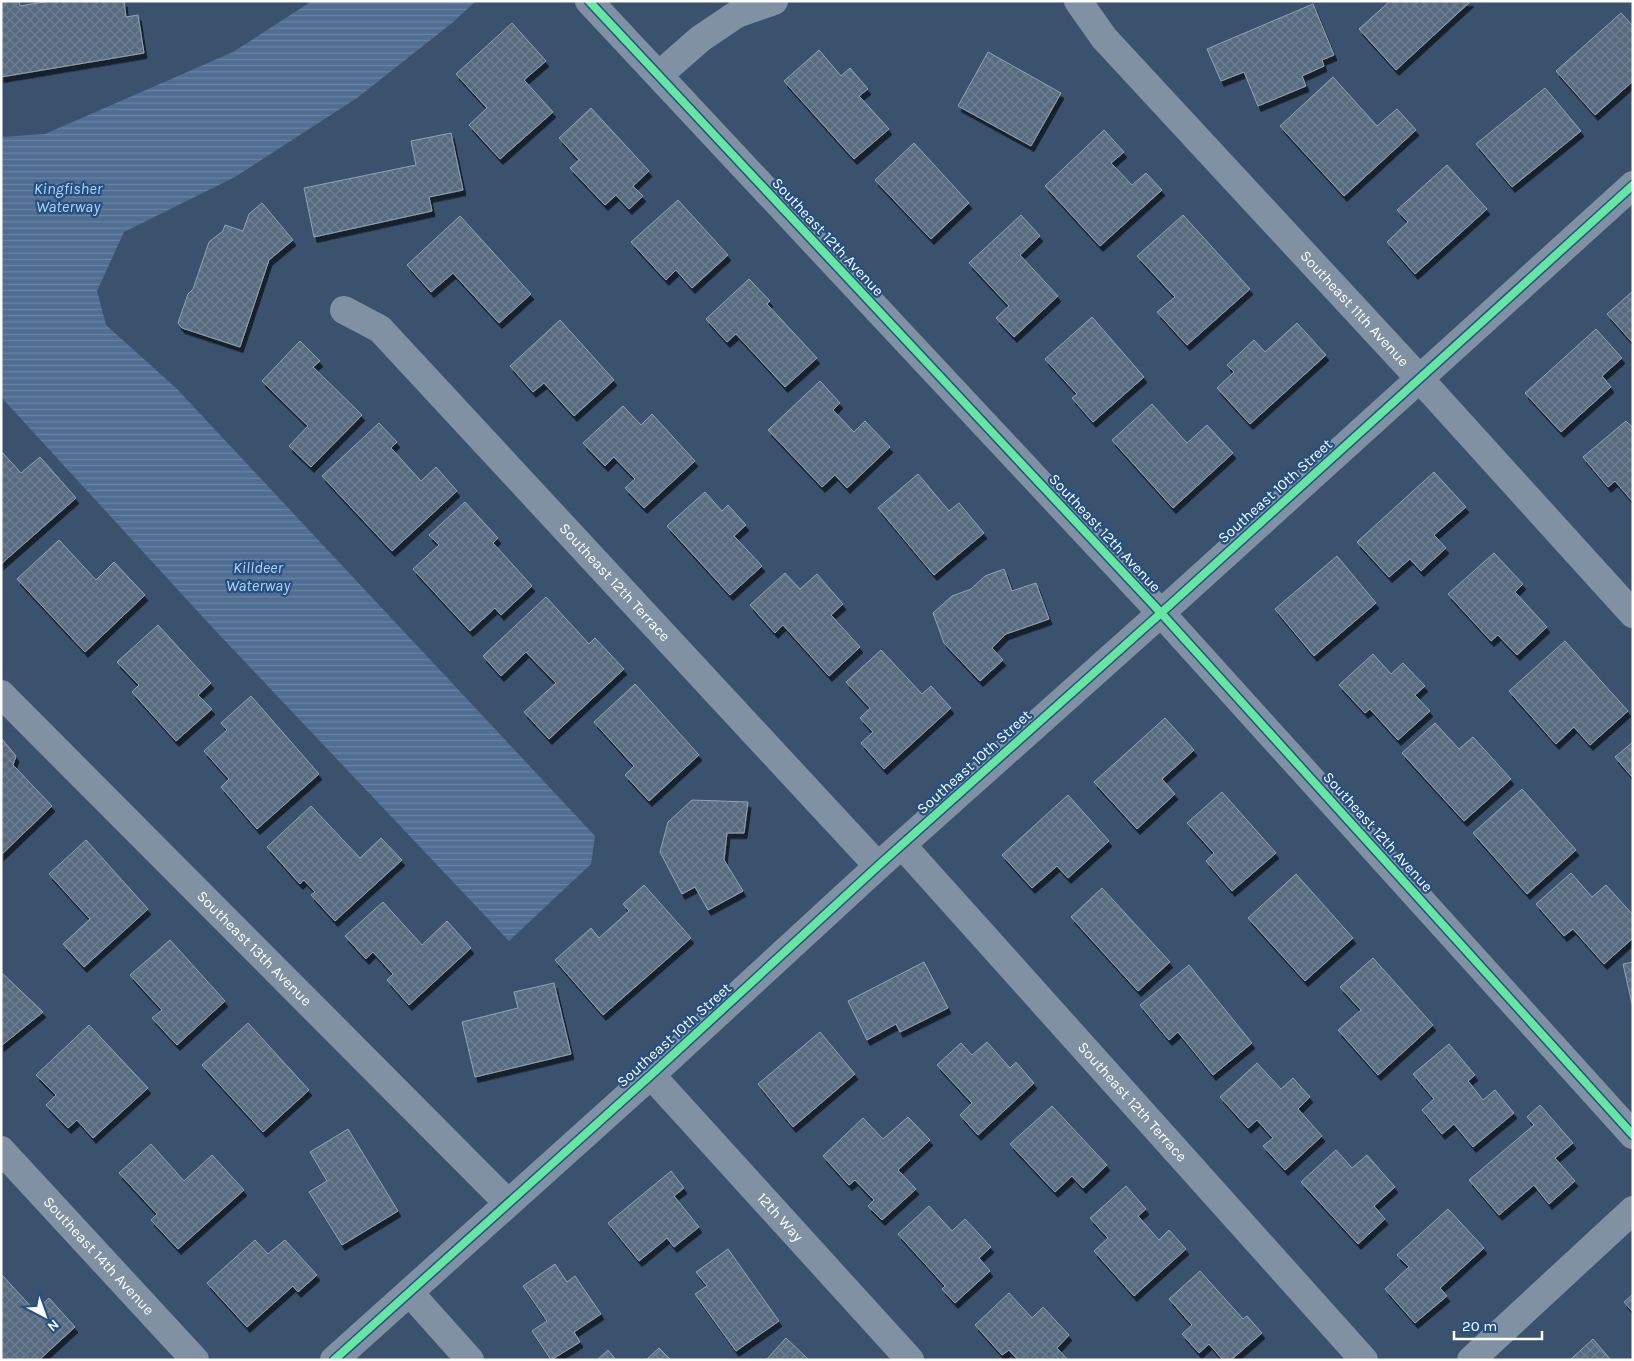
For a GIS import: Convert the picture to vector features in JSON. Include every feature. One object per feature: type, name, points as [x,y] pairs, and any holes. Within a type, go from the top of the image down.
[{"type":"street","name":"Southeast 12th Avenue","points":[[589,1],[1161,613],[1633,1135]]},
{"type":"street","points":[[658,75],[700,39],[737,14],[774,1]]},
{"type":"street","name":"Southeast 11th Avenue","points":[[1078,1],[1104,38],[1419,378],[1633,614]]},
{"type":"street","name":"Southeast 10th Street","points":[[334,1360],[651,1075],[902,844],[1161,613],[1633,185]]},
{"type":"street","name":"Southeast 12th Terrace","points":[[344,310],[380,329],[878,866]]},
{"type":"street","name":"Southeast 13th Avenue","points":[[1,694],[508,1203]]},
{"type":"street","name":"Southeast 12th Terrace","points":[[902,844],[1364,1360]]},
{"type":"street","name":"12th Way","points":[[651,1075],[910,1360]]},
{"type":"street","name":"Southeast 14th Avenue","points":[[1,1150],[195,1360]]},
{"type":"street","points":[[1471,1360],[1633,1210]]},
{"type":"street","points":[[410,1293],[470,1360]]},
{"type":"water","name":"Killdeer Waterway","points":[[312,1],[476,1],[452,23],[357,98],[235,177],[124,232],[97,291],[106,325],[177,389],[595,836],[591,864],[509,941],[212,627],[1,397],[1,137],[45,134],[233,52]]},
{"type":"building","points":[[1,1],[19,1],[20,6],[49,1],[124,1],[126,17],[138,15],[144,53],[1,77]]},
{"type":"building","points":[[1390,1],[1471,1],[1396,70],[1359,29]]},
{"type":"building","points":[[1313,4],[1334,55],[1322,60],[1324,66],[1302,76],[1306,86],[1258,106],[1244,72],[1221,81],[1207,49]]},
{"type":"building","points":[[1621,13],[1633,26],[1633,81],[1595,115],[1556,71]]},
{"type":"building","points":[[512,23],[546,61],[524,80],[553,112],[500,159],[469,125],[487,108],[456,74]]},
{"type":"building","points":[[819,50],[841,76],[850,68],[868,89],[859,96],[889,129],[854,159],[784,81]]},
{"type":"building","points":[[988,52],[1061,93],[1031,146],[958,106]]},
{"type":"building","points":[[1333,77],[1377,126],[1397,109],[1416,130],[1344,196],[1280,126]]},
{"type":"building","points":[[1545,88],[1581,131],[1512,187],[1476,144]]},
{"type":"building","points":[[591,108],[649,171],[633,186],[643,196],[629,209],[616,195],[605,205],[570,168],[579,160],[559,138]]},
{"type":"building","points":[[1104,130],[1124,152],[1111,163],[1132,185],[1146,173],[1162,190],[1100,246],[1045,186]]},
{"type":"building","points":[[451,133],[463,190],[429,197],[432,211],[314,237],[304,188],[416,165],[411,141]]},
{"type":"building","points":[[914,143],[969,203],[931,239],[875,180]]},
{"type":"building","points":[[1447,165],[1487,209],[1415,274],[1387,242],[1408,222],[1397,210]]},
{"type":"building","points":[[678,200],[728,255],[692,288],[676,270],[666,280],[631,242]]},
{"type":"building","points":[[262,203],[293,240],[269,260],[240,347],[182,328],[178,323],[188,294],[193,289],[209,242],[223,231],[225,225],[243,231],[249,214]]},
{"type":"building","points":[[1021,215],[1040,236],[1020,255],[1058,296],[1014,337],[996,318],[1009,306],[969,263]]},
{"type":"building","points":[[1183,215],[1250,289],[1187,345],[1157,312],[1175,297],[1137,256]]},
{"type":"building","points":[[460,216],[531,294],[499,323],[453,273],[431,292],[407,265]]},
{"type":"building","points":[[749,279],[770,301],[767,304],[817,358],[785,387],[736,334],[727,342],[706,319]]},
{"type":"building","points":[[1633,291],[1633,343],[1607,314]]},
{"type":"building","points":[[1092,317],[1144,377],[1093,422],[1072,398],[1077,394],[1045,359]]},
{"type":"building","points":[[560,320],[614,380],[574,416],[544,383],[533,392],[510,366]]},
{"type":"building","points":[[1297,323],[1326,355],[1250,424],[1217,388],[1234,372],[1227,365],[1254,340],[1265,352]]},
{"type":"building","points":[[1596,329],[1622,358],[1602,376],[1611,387],[1561,432],[1525,393]]},
{"type":"building","points":[[300,341],[320,361],[313,367],[362,415],[311,467],[289,446],[308,426],[262,381]]},
{"type":"building","points":[[820,381],[840,403],[833,410],[854,432],[865,421],[890,447],[847,488],[835,475],[822,487],[768,430]]},
{"type":"building","points":[[1152,404],[1187,443],[1207,425],[1233,453],[1173,508],[1112,440]]},
{"type":"building","points":[[623,406],[641,425],[652,414],[695,461],[644,508],[625,488],[635,479],[614,457],[605,466],[583,443]]},
{"type":"building","points":[[1626,421],[1633,428],[1633,502],[1615,481],[1608,487],[1583,457]]},
{"type":"building","points":[[379,423],[397,442],[391,448],[421,481],[436,467],[457,491],[392,551],[322,476]]},
{"type":"building","points":[[1,451],[21,473],[40,457],[76,498],[1,564]]},
{"type":"building","points":[[1434,472],[1466,507],[1434,535],[1446,548],[1421,571],[1410,559],[1389,577],[1357,542]]},
{"type":"building","points":[[918,474],[949,511],[959,503],[984,533],[934,575],[878,508]]},
{"type":"building","points":[[705,492],[722,511],[728,505],[746,525],[734,536],[762,566],[730,595],[667,526]]},
{"type":"building","points":[[465,502],[498,538],[493,543],[532,586],[501,615],[495,608],[470,631],[413,569],[439,545],[429,535]]},
{"type":"building","points":[[59,540],[96,580],[114,562],[145,595],[85,652],[17,579]]},
{"type":"building","points":[[1494,553],[1523,584],[1515,592],[1547,627],[1517,655],[1498,635],[1491,641],[1448,594]]},
{"type":"building","points":[[1337,556],[1376,603],[1314,656],[1275,609]]},
{"type":"building","points":[[1004,569],[1012,591],[1036,583],[1049,619],[1006,634],[992,648],[1003,660],[980,681],[944,643],[933,613],[952,596],[971,589],[985,576]]},
{"type":"building","points":[[785,573],[800,589],[817,574],[843,604],[831,615],[860,647],[829,676],[783,625],[775,633],[750,605]]},
{"type":"building","points":[[546,597],[589,644],[595,638],[624,669],[549,739],[524,712],[556,683],[526,652],[501,676],[483,656]]},
{"type":"building","points":[[158,625],[211,683],[198,695],[212,709],[176,741],[132,692],[139,685],[117,662]]},
{"type":"building","points":[[1565,641],[1628,711],[1590,745],[1574,727],[1556,744],[1509,691]]},
{"type":"building","points":[[881,650],[922,694],[931,686],[951,708],[884,769],[861,743],[873,732],[860,718],[870,708],[846,682]]},
{"type":"building","points":[[1373,654],[1391,674],[1403,663],[1425,686],[1415,695],[1430,711],[1398,740],[1370,709],[1365,713],[1339,685]]},
{"type":"building","points":[[635,684],[699,755],[649,801],[625,775],[634,766],[594,722]]},
{"type":"building","points":[[251,696],[319,774],[257,829],[221,787],[229,779],[204,751],[227,730],[221,723]]},
{"type":"building","points":[[1165,718],[1194,750],[1162,779],[1175,794],[1137,829],[1094,782]]},
{"type":"building","points":[[1435,723],[1459,749],[1473,737],[1511,779],[1464,821],[1402,753]]},
{"type":"building","points":[[2,739],[16,756],[13,765],[52,806],[1,855]]},
{"type":"building","points":[[1633,742],[1633,778],[1615,757]]},
{"type":"building","points":[[1522,789],[1576,850],[1527,894],[1473,833]]},
{"type":"building","points":[[1222,792],[1276,853],[1232,891],[1206,861],[1214,853],[1187,823]]},
{"type":"building","points":[[1068,795],[1109,841],[1068,878],[1057,866],[1032,888],[1002,855]]},
{"type":"building","points":[[692,800],[748,802],[744,833],[727,833],[724,860],[743,891],[708,910],[695,887],[682,894],[660,852],[668,822]]},
{"type":"building","points":[[311,806],[360,858],[381,838],[402,860],[335,921],[311,895],[315,892],[304,880],[300,884],[267,847]]},
{"type":"building","points":[[86,840],[148,909],[84,967],[63,944],[90,919],[49,874]]},
{"type":"building","points":[[1571,873],[1592,897],[1606,885],[1633,915],[1633,938],[1604,964],[1573,929],[1564,936],[1536,904]]},
{"type":"building","points":[[1296,874],[1353,938],[1305,981],[1248,918]]},
{"type":"building","points":[[644,885],[691,938],[603,1015],[555,960],[591,928],[599,938],[629,911],[623,904]]},
{"type":"building","points":[[1102,888],[1170,962],[1138,991],[1071,917]]},
{"type":"building","points":[[383,902],[422,945],[447,921],[471,948],[409,1005],[387,980],[393,974],[373,952],[366,959],[345,936]]},
{"type":"building","points":[[170,940],[225,1001],[177,1045],[152,1018],[162,1010],[130,975]]},
{"type":"building","points":[[1373,958],[1433,1025],[1378,1075],[1338,1030],[1361,1010],[1340,987]]},
{"type":"building","points":[[924,962],[948,1008],[900,1032],[896,1024],[867,1040],[848,1001]]},
{"type":"building","points":[[1633,962],[1633,1008],[1623,964]]},
{"type":"building","points":[[1189,965],[1252,1043],[1213,1075],[1178,1032],[1169,1040],[1140,1005]]},
{"type":"building","points":[[1,972],[43,1012],[1,1046]]},
{"type":"building","points":[[554,983],[571,1054],[475,1077],[462,1022],[518,1008],[514,992]]},
{"type":"building","points":[[248,1023],[309,1090],[263,1132],[202,1065]]},
{"type":"building","points":[[89,1025],[148,1088],[93,1138],[77,1120],[68,1128],[46,1105],[56,1095],[36,1075]]},
{"type":"building","points":[[820,1032],[855,1074],[793,1127],[758,1084]]},
{"type":"building","points":[[987,1042],[1010,1068],[1016,1062],[1034,1083],[978,1135],[960,1115],[972,1103],[937,1065],[961,1043],[972,1055]]},
{"type":"building","points":[[1449,1044],[1475,1075],[1468,1081],[1483,1100],[1495,1090],[1514,1113],[1473,1147],[1454,1124],[1442,1134],[1422,1110],[1434,1099],[1413,1074]]},
{"type":"building","points":[[1257,1063],[1281,1089],[1293,1078],[1310,1097],[1298,1109],[1322,1136],[1285,1170],[1263,1146],[1273,1138],[1257,1120],[1248,1128],[1220,1097]]},
{"type":"building","points":[[1540,1105],[1573,1143],[1555,1158],[1575,1181],[1549,1204],[1534,1185],[1499,1215],[1469,1180],[1534,1125],[1527,1117]]},
{"type":"building","points":[[1052,1106],[1107,1165],[1083,1188],[1072,1176],[1055,1192],[1010,1144]]},
{"type":"building","points":[[908,1117],[930,1140],[898,1170],[916,1189],[882,1220],[868,1206],[874,1200],[855,1180],[849,1185],[823,1156],[863,1118],[883,1139]]},
{"type":"building","points":[[348,1129],[398,1211],[342,1245],[309,1192],[327,1181],[310,1152]]},
{"type":"building","points":[[151,1144],[184,1181],[212,1155],[244,1190],[178,1249],[151,1220],[157,1214],[119,1173]]},
{"type":"building","points":[[1336,1150],[1352,1168],[1367,1155],[1395,1187],[1374,1206],[1385,1219],[1358,1244],[1301,1182]]},
{"type":"building","points":[[671,1171],[684,1188],[674,1196],[699,1227],[674,1247],[667,1238],[639,1261],[608,1223]]},
{"type":"building","points":[[1126,1186],[1146,1209],[1138,1216],[1159,1240],[1169,1230],[1186,1249],[1134,1296],[1094,1251],[1108,1238],[1090,1218]]},
{"type":"building","points":[[929,1206],[952,1231],[965,1219],[991,1247],[979,1258],[990,1271],[955,1303],[942,1289],[945,1286],[898,1234]]},
{"type":"building","points":[[1448,1209],[1484,1248],[1440,1288],[1447,1296],[1415,1323],[1385,1289],[1409,1267],[1397,1255]]},
{"type":"building","points":[[255,1240],[268,1254],[285,1240],[317,1275],[298,1292],[293,1286],[247,1327],[207,1283]]},
{"type":"building","points":[[728,1249],[779,1321],[736,1351],[695,1294],[707,1286],[696,1272]]},
{"type":"building","points":[[555,1264],[567,1282],[575,1276],[601,1314],[574,1332],[580,1342],[551,1360],[532,1331],[547,1321],[523,1286]]},
{"type":"building","points":[[1200,1271],[1243,1319],[1247,1316],[1262,1333],[1231,1360],[1223,1360],[1209,1344],[1199,1353],[1182,1334],[1192,1325],[1169,1299]]},
{"type":"building","points":[[1,1274],[35,1311],[49,1298],[75,1327],[39,1360],[1,1360]]},
{"type":"building","points":[[1009,1293],[1032,1318],[1043,1307],[1069,1335],[1057,1348],[1068,1360],[1018,1360],[1009,1350],[1002,1355],[975,1325]]},
{"type":"building","points":[[1633,1294],[1633,1312],[1624,1302]]},
{"type":"building","points":[[786,1338],[809,1360],[766,1360]]},
{"type":"building","points":[[1593,1339],[1611,1360],[1570,1360]]},
{"type":"building","points":[[659,1348],[671,1360],[646,1360]]},
{"type":"building","points":[[608,1350],[616,1360],[597,1360]]},
{"type":"cycle path","points":[[589,1],[1161,613],[1633,1135]]},
{"type":"cycle path","points":[[334,1360],[1633,185]]},
{"type":"water label","name":"Kingfisher Waterway","points":[[68,197]]}]
